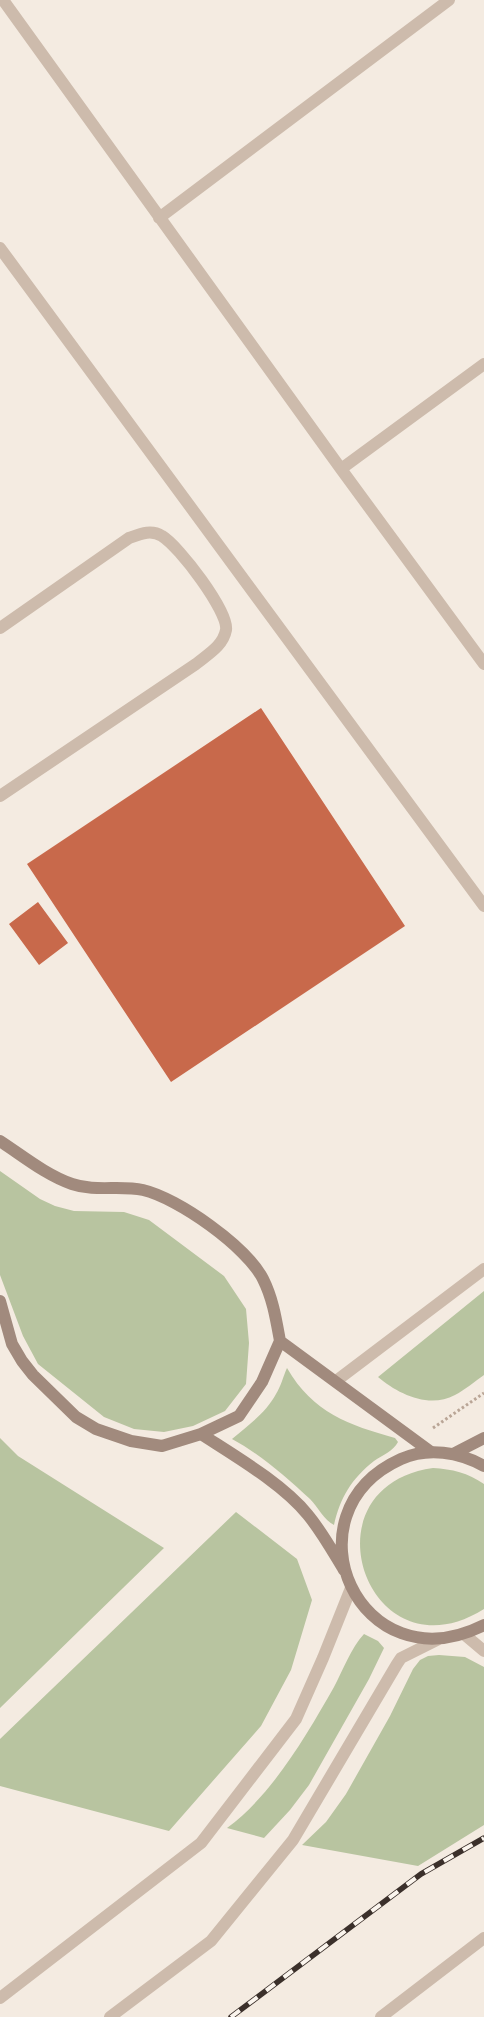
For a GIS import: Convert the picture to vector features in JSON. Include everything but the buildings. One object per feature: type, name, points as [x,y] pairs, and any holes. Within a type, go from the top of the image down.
[{"type":"street","points":[[3,0],[159,218],[484,664]]},
{"type":"street","points":[[159,218],[449,0]]},
{"type":"street","points":[[0,248],[484,906]]},
{"type":"street","points":[[341,469],[484,364]]},
{"type":"street","points":[[0,628],[129,538],[148,532],[161,535],[182,554],[224,613],[226,629],[220,645],[196,664],[0,796]]},
{"type":"street","points":[[0,1141],[51,1174],[72,1184],[92,1188],[128,1188],[145,1191],[182,1206],[235,1246],[253,1263],[263,1279],[274,1304],[280,1341],[262,1382],[239,1416],[200,1434],[162,1446],[131,1441],[96,1429],[76,1417],[22,1362],[12,1344],[0,1301]]},
{"type":"street","points":[[336,1381],[484,1269]]},
{"type":"street","points":[[280,1341],[432,1452]]},
{"type":"street","points":[[200,1434],[240,1458],[275,1484],[308,1515],[344,1570],[351,1588],[362,1605],[377,1620],[396,1631],[416,1638],[437,1640]]},
{"type":"street","points":[[453,1454],[484,1438]]},
{"type":"street","points":[[344,1570],[341,1546],[344,1522],[353,1500],[368,1481],[386,1466],[408,1456],[432,1452],[453,1454],[473,1460],[484,1466]]},
{"type":"street","points":[[0,1998],[201,1843],[296,1719],[324,1658],[351,1588]]},
{"type":"street","points":[[110,2017],[211,1941],[293,1840],[401,1658],[437,1640],[465,1635],[484,1625]]},
{"type":"street","points":[[465,1635],[484,1651]]},
{"type":"street","points":[[381,2017],[484,1938]]},
{"type":"green space","points":[[0,1171],[40,1199],[55,1206],[74,1211],[124,1212],[149,1220],[224,1276],[246,1309],[249,1343],[246,1384],[225,1411],[193,1426],[164,1432],[134,1429],[104,1417],[38,1364],[23,1336],[0,1275]]},
{"type":"green space","points":[[484,1291],[484,1375],[455,1395],[435,1400],[424,1400],[404,1394],[378,1377]]},
{"type":"green space","points":[[287,1368],[308,1396],[320,1406],[347,1422],[395,1438],[398,1442],[391,1450],[359,1474],[343,1497],[334,1525],[324,1517],[310,1499],[282,1474],[232,1439],[256,1419],[272,1401]]},
{"type":"green space","points":[[0,1438],[18,1456],[164,1548],[0,1708]]},
{"type":"green space","points":[[433,1468],[460,1472],[484,1484],[484,1609],[443,1625],[408,1620],[382,1601],[365,1573],[360,1540],[369,1508],[392,1483]]},
{"type":"green space","points":[[236,1512],[297,1559],[312,1600],[291,1670],[261,1726],[169,1831],[0,1786],[0,1739]]},
{"type":"green space","points":[[364,1634],[378,1641],[384,1648],[369,1679],[309,1785],[290,1810],[264,1838],[227,1828],[259,1799],[287,1764],[334,1687],[351,1652]]},
{"type":"green space","points":[[428,1656],[465,1657],[484,1667],[484,1825],[418,1866],[302,1845],[326,1822],[346,1794],[390,1716],[413,1669],[420,1660]]},
{"type":"railway","points":[[231,2017],[421,1874],[484,1838]]}]
